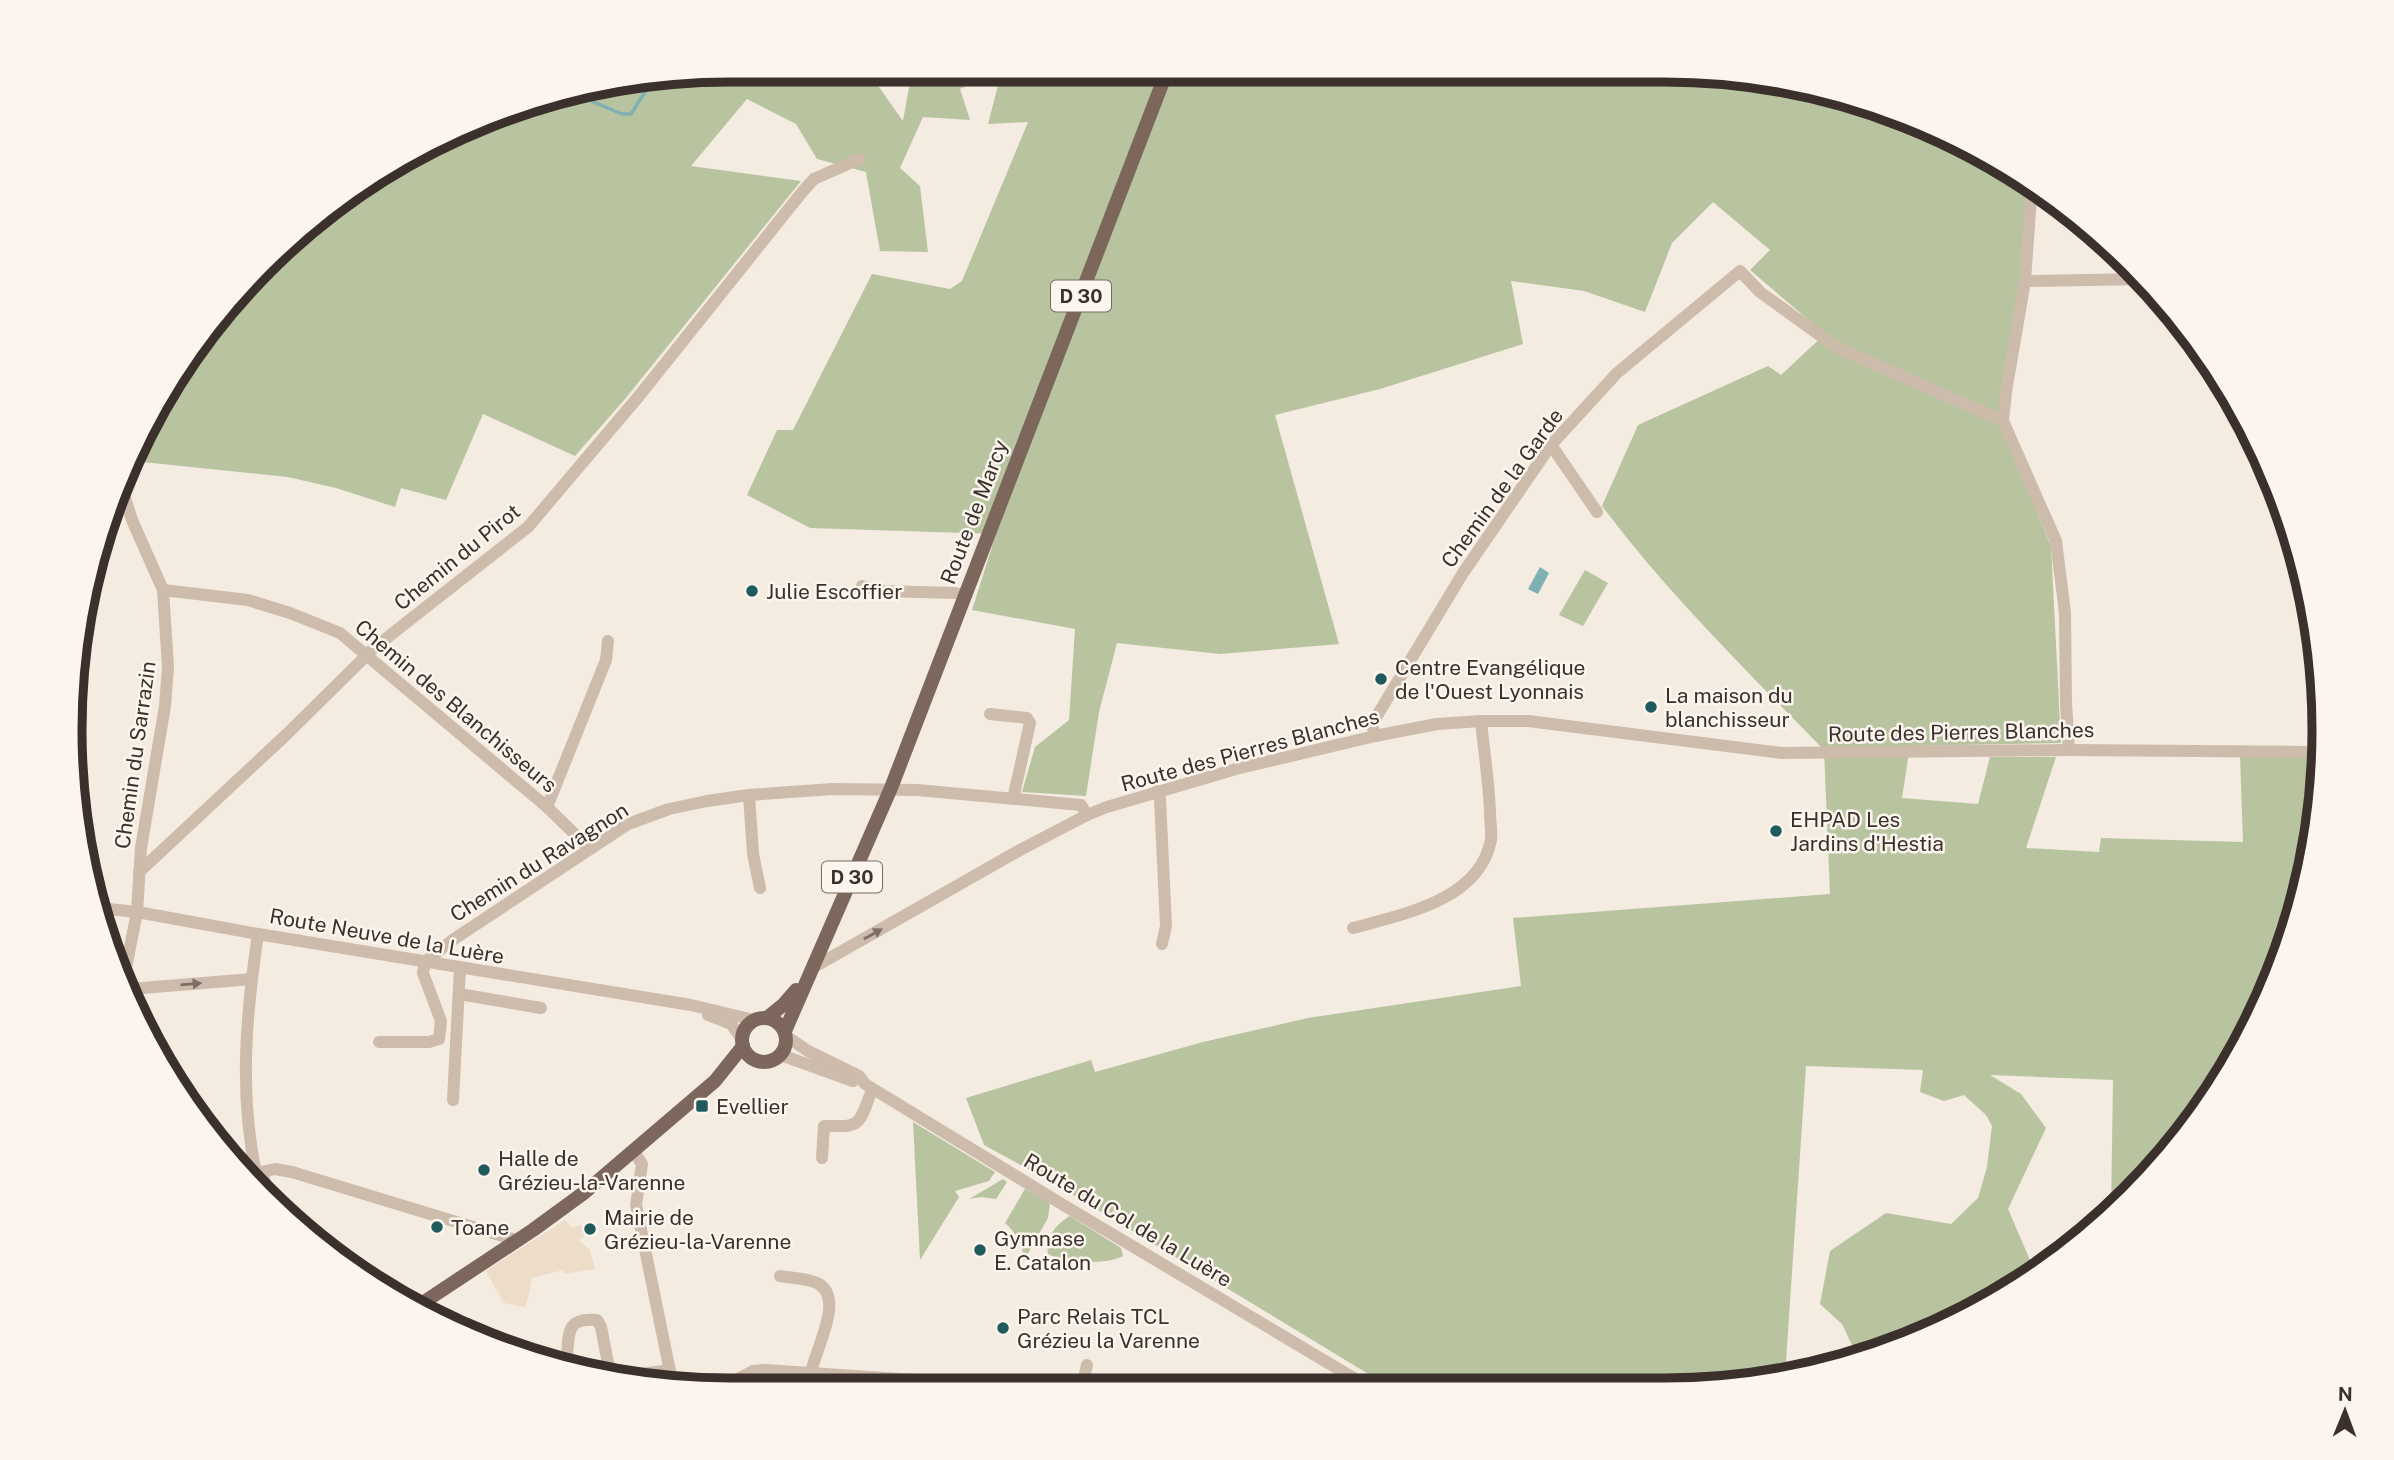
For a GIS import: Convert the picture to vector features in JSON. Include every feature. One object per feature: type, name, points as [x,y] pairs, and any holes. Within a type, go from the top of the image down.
[{"type":"main road","name":"Route de Marcy","points":[[786,1034],[891,788],[1163,82]]},
{"type":"main road","name":"Route de Marcy","points":[[760,1019],[791,997],[814,967]]},
{"type":"main road","points":[[760,1019],[781,1024],[786,1034],[781,1055],[773,1060],[754,1060],[747,1054],[743,1042],[744,1031],[760,1019]]},
{"type":"main road","points":[[715,1081],[743,1042]]},
{"type":"main road","points":[[425,1301],[586,1192],[715,1081],[754,1060]]},
{"type":"street","name":"Chemin du Pirot","points":[[139,872],[366,657],[528,527],[639,396],[803,191],[814,179],[859,159]]},
{"type":"street","points":[[2031,196],[2025,281],[2003,421],[2056,541],[2065,613],[2069,750]]},
{"type":"street","name":"Chemin de la Garde","points":[[1375,736],[1372,724],[1456,585],[1551,444],[1616,373],[1740,271],[1760,292],[1836,347],[2003,421]]},
{"type":"street","points":[[2025,281],[2129,279]]},
{"type":"street","points":[[1551,444],[1597,512]]},
{"type":"street","name":"Chemin du Sarrazin","points":[[126,499],[163,590],[167,636],[165,706],[141,848],[137,912],[127,964]]},
{"type":"street","points":[[862,586],[881,591],[964,595]]},
{"type":"street","name":"Chemin des Blanchisseurs","points":[[163,590],[248,600],[290,613],[340,634],[547,807],[589,848]]},
{"type":"street","points":[[547,807],[606,660],[608,641]]},
{"type":"street","points":[[990,714],[1027,718],[1030,723],[1013,799]]},
{"type":"street","points":[[1353,928],[1408,913],[1444,898],[1467,883],[1482,865],[1491,839],[1481,721]]},
{"type":"street","name":"Route des Pierres Blanches","points":[[814,967],[1087,815],[1157,791],[1236,769],[1437,724],[1528,721],[1782,753],[2069,750],[2311,752]]},
{"type":"street","name":"Chemin du Ravagnon","points":[[425,962],[454,939],[589,848],[628,824],[669,809],[749,795],[891,788],[1081,805],[1087,815]]},
{"type":"street","points":[[1157,791],[1160,799],[1166,926],[1162,944]]},
{"type":"street","points":[[749,795],[753,854],[761,888]]},
{"type":"street","name":"Route Neuve de la Luère","points":[[108,909],[715,1009],[760,1019]]},
{"type":"street","points":[[257,1172],[246,1112],[244,1078],[251,979],[258,934]]},
{"type":"street","points":[[379,1042],[429,1042],[439,1039],[440,1021],[423,973],[425,962]]},
{"type":"street","points":[[453,1100],[460,968]]},
{"type":"street","points":[[137,988],[251,979]]},
{"type":"street","points":[[459,994],[541,1008]]},
{"type":"street","name":"Route Neuve de la Luère","points":[[668,1003],[731,1024],[743,1042]]},
{"type":"street","name":"Route du Col de la Luère","points":[[786,1034],[808,1051],[859,1076],[867,1090]]},
{"type":"street","name":"Route du Col de la Luère","points":[[781,1055],[856,1083],[1354,1378]]},
{"type":"street","points":[[822,1158],[824,1126],[852,1126],[861,1120],[867,1090]]},
{"type":"street","points":[[634,1151],[642,1164],[636,1206],[671,1374]]},
{"type":"street","points":[[258,1173],[275,1169],[292,1172],[516,1240]]},
{"type":"street","points":[[780,1276],[814,1282],[826,1288],[830,1299],[831,1311],[811,1373]]},
{"type":"street","points":[[1085,1378],[1087,1365]]},
{"type":"street","points":[[651,1373],[670,1370]]},
{"type":"street","points":[[739,1378],[752,1371],[765,1370],[886,1378]]},
{"type":"green space","points":[[730,82],[875,82],[903,121],[910,82],[975,82],[960,89],[970,120],[923,117],[900,168],[920,186],[928,252],[880,251],[866,172],[817,159],[796,124],[747,99],[691,166],[801,181],[625,399],[575,456],[483,414],[446,500],[401,488],[395,507],[336,488],[288,477],[141,462],[169,406],[191,370],[243,303],[303,243],[370,191],[406,169],[444,149],[522,117],[562,104],[645,88]]},
{"type":"green space","points":[[999,82],[1706,84],[1790,95],[1832,104],[1872,117],[1950,149],[2029,194],[2020,282],[1999,420],[2051,546],[2061,743],[1910,746],[1902,798],[1978,804],[1990,757],[2056,757],[2026,848],[2099,852],[2101,838],[2243,842],[2240,756],[2311,757],[2306,815],[2290,898],[2262,978],[2225,1054],[2203,1090],[2151,1157],[2111,1198],[2113,1080],[1990,1075],[2021,1094],[2046,1128],[2008,1209],[2030,1265],[1950,1311],[1854,1349],[1842,1324],[1820,1304],[1830,1251],[1886,1213],[1951,1224],[1978,1198],[1987,1167],[1992,1126],[1986,1115],[1964,1095],[1944,1101],[1920,1092],[1923,1070],[1806,1066],[1786,1366],[1749,1372],[1664,1378],[1375,1378],[1052,1182],[984,1145],[966,1098],[1091,1060],[1095,1072],[1203,1042],[1308,1018],[1521,986],[1513,918],[1830,894],[1824,750],[1681,601],[1602,506],[1638,425],[1768,366],[1781,375],[1825,334],[1750,270],[1770,250],[1713,202],[1672,243],[1645,312],[1584,291],[1511,281],[1523,344],[1380,389],[1275,415],[1339,644],[1220,654],[1117,643],[1099,712],[1086,796],[1022,792],[1035,747],[1069,720],[1075,629],[972,610],[996,534],[810,528],[747,495],[777,430],[793,430],[872,274],[950,289],[962,281],[1028,122],[988,124]]},
{"type":"green space","points":[[1585,570],[1608,583],[1583,626],[1559,615]]},
{"type":"green space","points":[[913,1122],[995,1172],[989,1181],[955,1191],[959,1197],[920,1260]]},
{"type":"green space","points":[[1003,1179],[1007,1182],[996,1199],[969,1199]]},
{"type":"green space","points":[[1025,1189],[1050,1203],[1048,1218],[1024,1261],[1019,1240],[1005,1223]]},
{"type":"green space","points":[[1070,1216],[1121,1248],[1123,1256],[1107,1261],[1086,1262],[1048,1254],[1048,1242],[1053,1232]]},
{"type":"shaded area","points":[[565,1220],[572,1228],[582,1225],[584,1237],[579,1240],[590,1250],[595,1269],[564,1274],[563,1270],[532,1278],[526,1307],[504,1303],[486,1271]]},
{"type":"water","points":[[1540,567],[1549,573],[1538,594],[1528,589]]},
{"type":"waterway","points":[[586,99],[622,114],[631,114],[649,88]]},
{"type":"place","name":"Julie Escoffier","points":[[752,591]]},
{"type":"place","name":"Centre Evangélique de l'Ouest Lyonnais","points":[[1381,679]]},
{"type":"place","name":"La maison du blanchisseur","points":[[1651,707]]},
{"type":"place","name":"EHPAD Les Jardins d'Hestia","points":[[1776,831]]},
{"type":"place","name":"Evellier","points":[[702,1106]]},
{"type":"place","name":"Halle de Grézieu-la-Varenne","points":[[484,1170]]},
{"type":"place","name":"Toane","points":[[437,1227]]},
{"type":"place","name":"Mairie de Grézieu-la-Varenne","points":[[590,1229]]},
{"type":"place","name":"Gymnase E. Catalon","points":[[980,1250]]},
{"type":"place","name":"Parc Relais TCL Grézieu la Varenne","points":[[1003,1328]]}]
